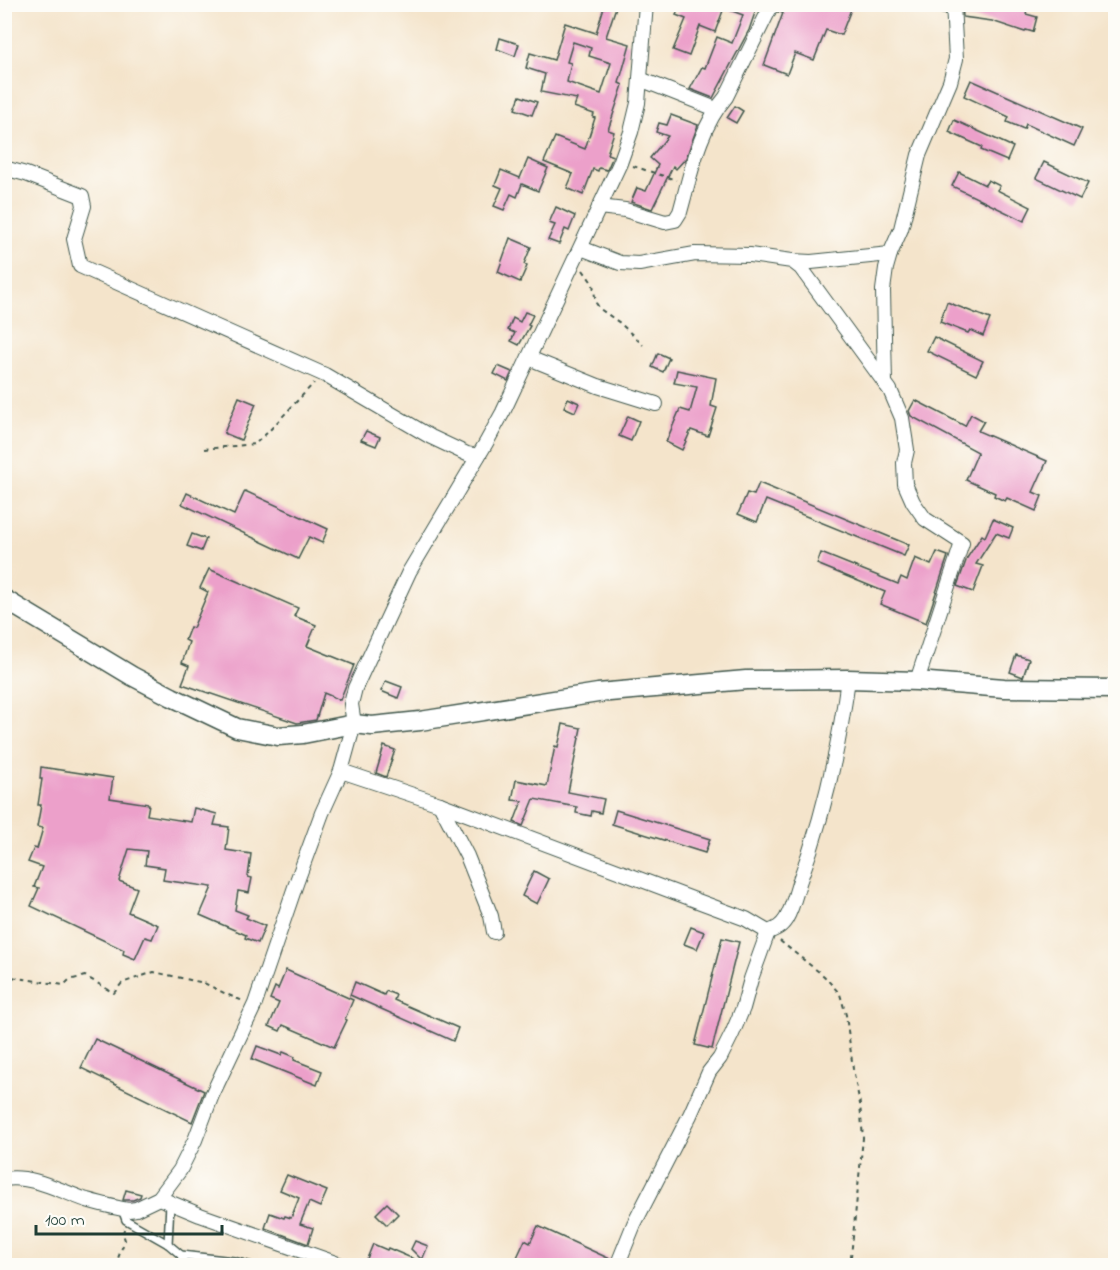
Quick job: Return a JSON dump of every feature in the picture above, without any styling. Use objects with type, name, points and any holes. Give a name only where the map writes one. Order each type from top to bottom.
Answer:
[{"type":"street","points":[[164,1201],[195,1140],[212,1095],[255,1004],[322,813],[341,771],[354,724],[351,704],[355,688],[396,597],[424,544],[503,411],[620,162],[635,116],[646,4]]},
{"type":"street","points":[[599,207],[625,210],[659,221],[671,221],[676,218],[680,212],[692,164],[716,109],[726,97],[772,4]]},
{"type":"street","points":[[885,384],[883,290],[886,268],[901,229],[919,155],[950,82],[956,59],[952,4]]},
{"type":"street","points":[[640,79],[716,109]]},
{"type":"street","points":[[4,168],[27,174],[82,196],[84,206],[74,239],[80,266],[325,375],[432,436],[467,454],[478,456]]},
{"type":"street","points":[[581,248],[620,263],[639,264],[695,254],[750,255],[811,262],[890,254]]},
{"type":"street","points":[[792,261],[801,268],[890,390],[902,418],[907,450],[904,463],[905,484],[913,502],[925,519],[962,543],[917,681]]},
{"type":"street","points":[[529,358],[598,386],[656,404]]},
{"type":"street","points":[[4,599],[132,676],[237,728],[278,736],[303,734],[354,724],[372,726],[420,721],[587,694],[746,680],[848,679],[917,681],[1004,688],[1116,689]]},
{"type":"street","points":[[341,771],[440,804],[746,919],[768,932],[778,929],[786,918],[805,867],[826,795],[839,738],[848,679]]},
{"type":"street","points":[[440,804],[467,856],[491,916],[494,932]]},
{"type":"street","points":[[617,1266],[634,1224],[690,1115],[709,1072],[720,1058],[744,1008],[751,979],[768,932]]},
{"type":"street","points":[[5,1178],[27,1180],[124,1215],[164,1201],[336,1264]]},
{"type":"lane","points":[[164,1201],[168,1244]]},
{"type":"lane","points":[[124,1215],[168,1244],[181,1256],[185,1266]]},
{"type":"lane","points":[[181,1256],[234,1261],[252,1266]]},
{"type":"path","points":[[620,162],[688,184]]},
{"type":"path","points":[[574,263],[586,272],[593,284],[596,303],[600,309],[620,323],[643,345]]},
{"type":"path","points":[[204,449],[255,444],[319,377],[325,375]]},
{"type":"path","points":[[768,932],[824,976],[840,994],[846,1015],[853,1069],[861,1104],[863,1138],[850,1266]]},
{"type":"path","points":[[4,976],[64,984],[69,980],[85,976],[114,993],[122,983],[154,972],[204,983],[255,1004]]},
{"type":"path","points":[[115,1266],[125,1240],[124,1215]]},
{"type":"building","points":[[605,4],[616,7],[606,37],[630,44],[619,83],[623,85],[608,130],[614,132],[607,154],[613,156],[607,170],[593,169],[583,195],[567,188],[573,174],[544,162],[555,137],[585,149],[595,118],[594,114],[574,107],[577,99],[541,92],[545,74],[526,68],[530,53],[554,60],[565,23],[596,33]],"holes":[[[573,42],[591,48],[589,56],[611,63],[601,94],[567,82],[571,63],[567,62]]]},
{"type":"building","points":[[681,4],[758,4],[749,30],[713,98],[690,89],[702,67],[705,68],[717,37],[732,43],[743,15],[724,8],[715,32],[700,26],[689,56],[673,50],[686,19],[676,15]]},
{"type":"building","points":[[781,4],[853,4],[841,35],[826,30],[814,60],[795,53],[787,74],[764,65],[783,13],[778,12]]},
{"type":"building","points":[[922,4],[944,4],[945,14],[922,10]]},
{"type":"building","points":[[962,4],[1028,4],[1026,14],[1037,17],[1033,32],[1026,30],[1025,32],[992,21],[963,17]]},
{"type":"building","points":[[500,38],[519,44],[515,56],[497,49]]},
{"type":"building","points":[[971,80],[1082,129],[1074,146],[1026,124],[1024,129],[1007,122],[1009,117],[964,96]]},
{"type":"building","points":[[520,96],[537,102],[532,115],[515,109]]},
{"type":"building","points":[[735,106],[743,111],[736,123],[727,118]]},
{"type":"building","points":[[671,115],[698,125],[686,158],[676,169],[673,166],[652,209],[631,202],[637,188],[646,191],[658,165],[650,158],[668,136],[656,132],[659,123],[667,125]]},
{"type":"building","points":[[954,120],[1013,147],[1007,161],[949,132]]},
{"type":"building","points":[[528,159],[548,168],[538,191],[522,184],[517,197],[511,194],[504,210],[494,206],[502,188],[495,185],[501,170],[520,178]]},
{"type":"building","points":[[1044,162],[1088,183],[1080,199],[1036,178]]},
{"type":"building","points":[[959,172],[985,185],[988,180],[1000,186],[997,190],[1031,207],[1024,221],[952,186]]},
{"type":"building","points":[[556,207],[575,216],[569,231],[565,229],[559,244],[548,240],[555,225],[549,223]]},
{"type":"building","points":[[510,238],[531,247],[524,264],[527,266],[520,282],[498,272]]},
{"type":"building","points":[[947,302],[990,319],[983,336],[940,322]]},
{"type":"building","points":[[525,312],[533,315],[528,325],[530,326],[519,345],[511,341],[515,333],[508,330],[513,318],[520,322]]},
{"type":"building","points":[[934,337],[983,361],[976,375],[927,351]]},
{"type":"building","points":[[658,353],[669,358],[663,372],[652,367]]},
{"type":"building","points":[[498,366],[512,372],[508,381],[494,374]]},
{"type":"building","points":[[677,370],[716,378],[711,406],[717,408],[708,436],[691,430],[682,450],[666,442],[680,409],[690,412],[697,387],[674,383]]},
{"type":"building","points":[[239,397],[256,404],[241,440],[224,433]]},
{"type":"building","points":[[568,398],[579,403],[575,412],[564,407]]},
{"type":"building","points":[[915,400],[965,426],[971,414],[984,421],[978,431],[1047,461],[1033,492],[1042,496],[1036,511],[1007,498],[1005,501],[994,496],[995,493],[966,480],[978,452],[911,416],[909,411]]},
{"type":"building","points":[[628,416],[639,421],[631,441],[619,436]]},
{"type":"building","points":[[366,431],[380,437],[376,446],[361,440]]},
{"type":"building","points":[[759,483],[909,545],[904,556],[766,500],[757,522],[738,514],[747,493],[754,495]]},
{"type":"building","points":[[245,491],[328,529],[322,543],[309,537],[298,559],[182,504],[187,493],[234,515]]},
{"type":"building","points":[[993,519],[1013,528],[1009,538],[996,533],[976,564],[983,566],[973,592],[957,586],[967,558],[982,535],[985,537]]},
{"type":"building","points":[[192,534],[206,539],[201,551],[187,546]]},
{"type":"building","points":[[937,552],[948,556],[926,623],[880,604],[885,592],[817,564],[821,553],[898,584],[901,577],[907,580],[915,558],[931,565]]},
{"type":"building","points":[[209,569],[298,608],[294,616],[316,625],[307,646],[354,665],[340,700],[324,693],[316,720],[297,723],[182,684],[189,666],[182,663],[189,642],[185,640],[190,627],[193,628],[208,592],[200,588]]},
{"type":"building","points":[[1016,655],[1029,659],[1023,677],[1010,672]]},
{"type":"building","points":[[386,681],[402,687],[398,698],[381,691]]},
{"type":"building","points":[[563,724],[581,728],[568,792],[604,799],[601,813],[592,811],[591,816],[576,813],[577,807],[534,799],[523,826],[514,822],[522,801],[512,800],[516,780],[547,786],[555,746],[558,747]]},
{"type":"building","points":[[384,746],[395,750],[386,777],[376,773]]},
{"type":"building","points":[[41,767],[113,778],[110,798],[149,804],[147,815],[191,822],[194,808],[217,814],[214,825],[229,827],[226,850],[251,854],[248,877],[252,878],[249,893],[238,891],[235,910],[248,915],[246,918],[265,926],[258,943],[245,938],[246,935],[200,915],[212,887],[163,880],[165,868],[145,865],[147,851],[129,849],[119,881],[137,888],[128,912],[158,925],[152,939],[145,937],[135,959],[123,954],[124,950],[31,906],[39,888],[34,887],[42,867],[28,862],[34,848],[37,849],[43,828],[37,827],[41,805],[38,805],[42,779],[40,779]]},
{"type":"building","points":[[616,810],[710,839],[705,853],[612,824]]},
{"type":"building","points":[[534,871],[549,879],[537,904],[522,896]]},
{"type":"building","points":[[691,927],[704,932],[697,949],[684,944]]},
{"type":"building","points":[[722,938],[739,942],[712,1049],[695,1045]]},
{"type":"building","points":[[286,970],[353,1000],[345,1019],[347,1020],[334,1047],[283,1025],[280,1031],[269,1026],[279,1003],[270,999],[275,987],[278,989]]},
{"type":"building","points":[[355,982],[384,995],[386,991],[396,995],[394,1000],[458,1028],[453,1041],[350,995]]},
{"type":"building","points":[[95,1039],[204,1091],[192,1122],[81,1068]]},
{"type":"building","points":[[257,1046],[281,1055],[283,1052],[295,1057],[294,1060],[322,1071],[317,1085],[252,1059]]},
{"type":"building","points":[[287,1175],[327,1191],[320,1207],[309,1202],[300,1224],[313,1228],[308,1244],[265,1228],[270,1213],[291,1218],[299,1198],[280,1190]]},
{"type":"building","points":[[126,1190],[141,1194],[140,1197],[123,1200]]},
{"type":"building","points":[[387,1203],[398,1214],[387,1225],[376,1214]]},
{"type":"building","points":[[538,1226],[610,1259],[608,1266],[513,1266],[525,1240],[530,1243]]},
{"type":"building","points":[[415,1241],[428,1246],[422,1260],[411,1249]]},
{"type":"building","points":[[373,1244],[387,1250],[388,1248],[430,1266],[364,1266]]}]
